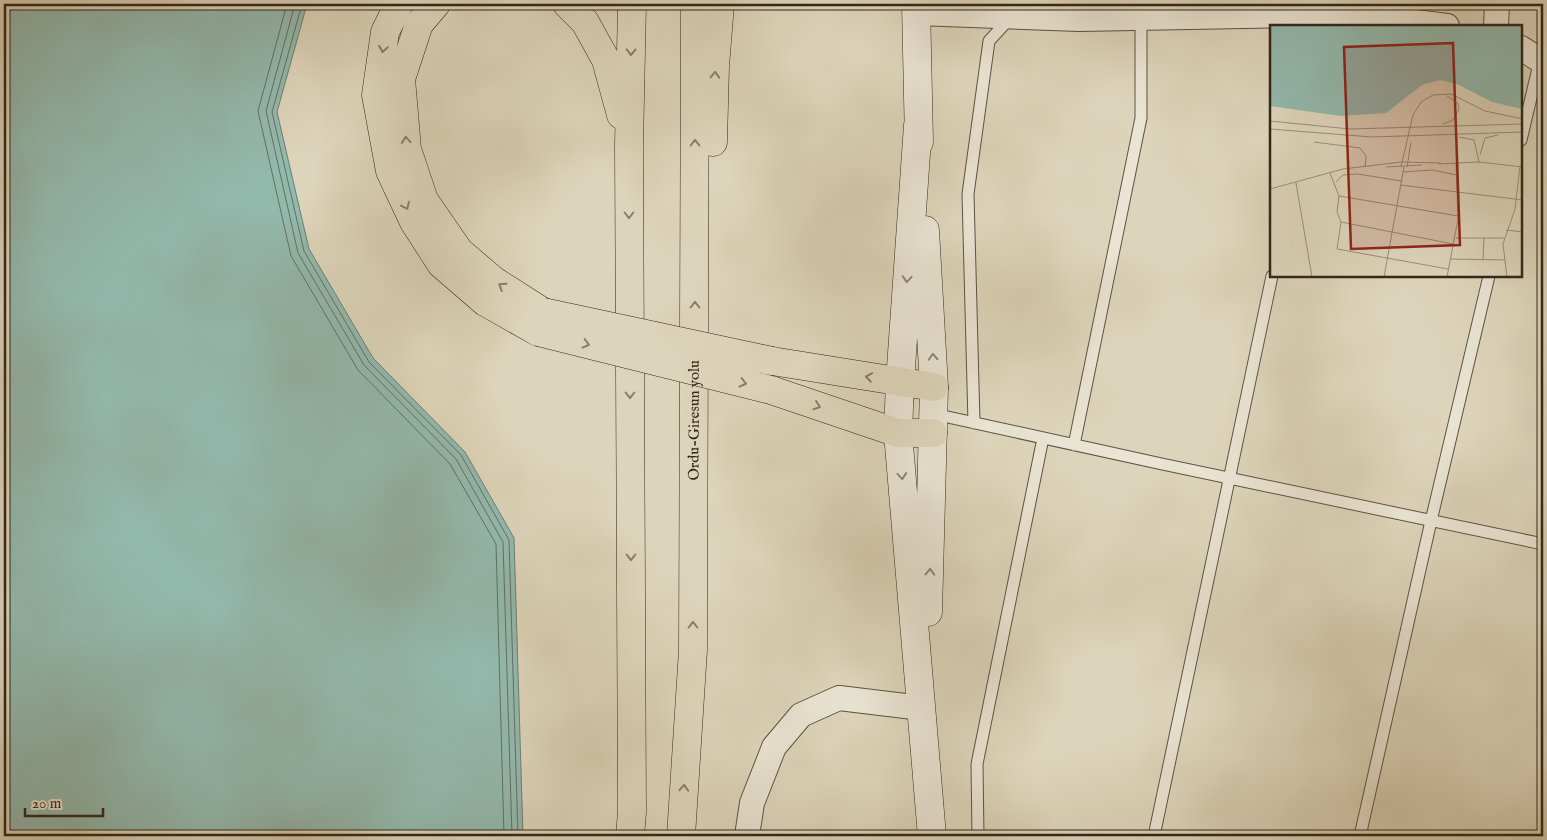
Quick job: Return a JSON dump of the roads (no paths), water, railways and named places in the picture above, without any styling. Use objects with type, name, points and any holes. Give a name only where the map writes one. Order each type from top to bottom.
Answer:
[{"type":"highway","points":[[398,4],[385,32],[376,95],[390,171],[414,222],[441,264],[485,302],[541,322],[771,390],[898,433],[934,411],[900,382],[541,322],[459,251],[424,200],[407,149],[400,79],[419,24],[436,4]]},
{"type":"highway","points":[[567,4],[585,22],[606,60],[629,145]]},
{"type":"highway","points":[[630,836],[632,812],[629,145],[632,4]]},
{"type":"highway","name":"Ordu-Giresun yolu","points":[[682,836],[693,650],[695,4]]},
{"type":"highway","points":[[695,262],[712,165],[720,4]]},
{"type":"main road","points":[[917,8],[918,125],[934,411],[929,594],[922,708]]},
{"type":"main road","points":[[918,125],[898,433],[932,836]]},
{"type":"street","points":[[1496,25],[1497,4]]},
{"type":"street","points":[[917,8],[1012,16],[1079,19],[1142,11],[1326,20],[1351,14],[1439,25]]},
{"type":"street","points":[[747,836],[752,803],[774,747],[801,715],[839,698],[922,708]]},
{"type":"lane","points":[[1074,445],[1141,118],[1142,11]]},
{"type":"lane","points":[[974,422],[968,194],[989,41],[1012,16]]},
{"type":"lane","points":[[1522,134],[1535,57]]},
{"type":"lane","points":[[1154,836],[1272,278]]},
{"type":"lane","points":[[1360,836],[1488,278]]},
{"type":"lane","points":[[934,411],[1074,445],[1543,544]]},
{"type":"lane","points":[[978,836],[977,764],[1043,438]]},
{"type":"water","points":[[4,4],[307,4],[277,112],[309,249],[373,358],[465,452],[514,538],[523,836],[4,836]]}]
